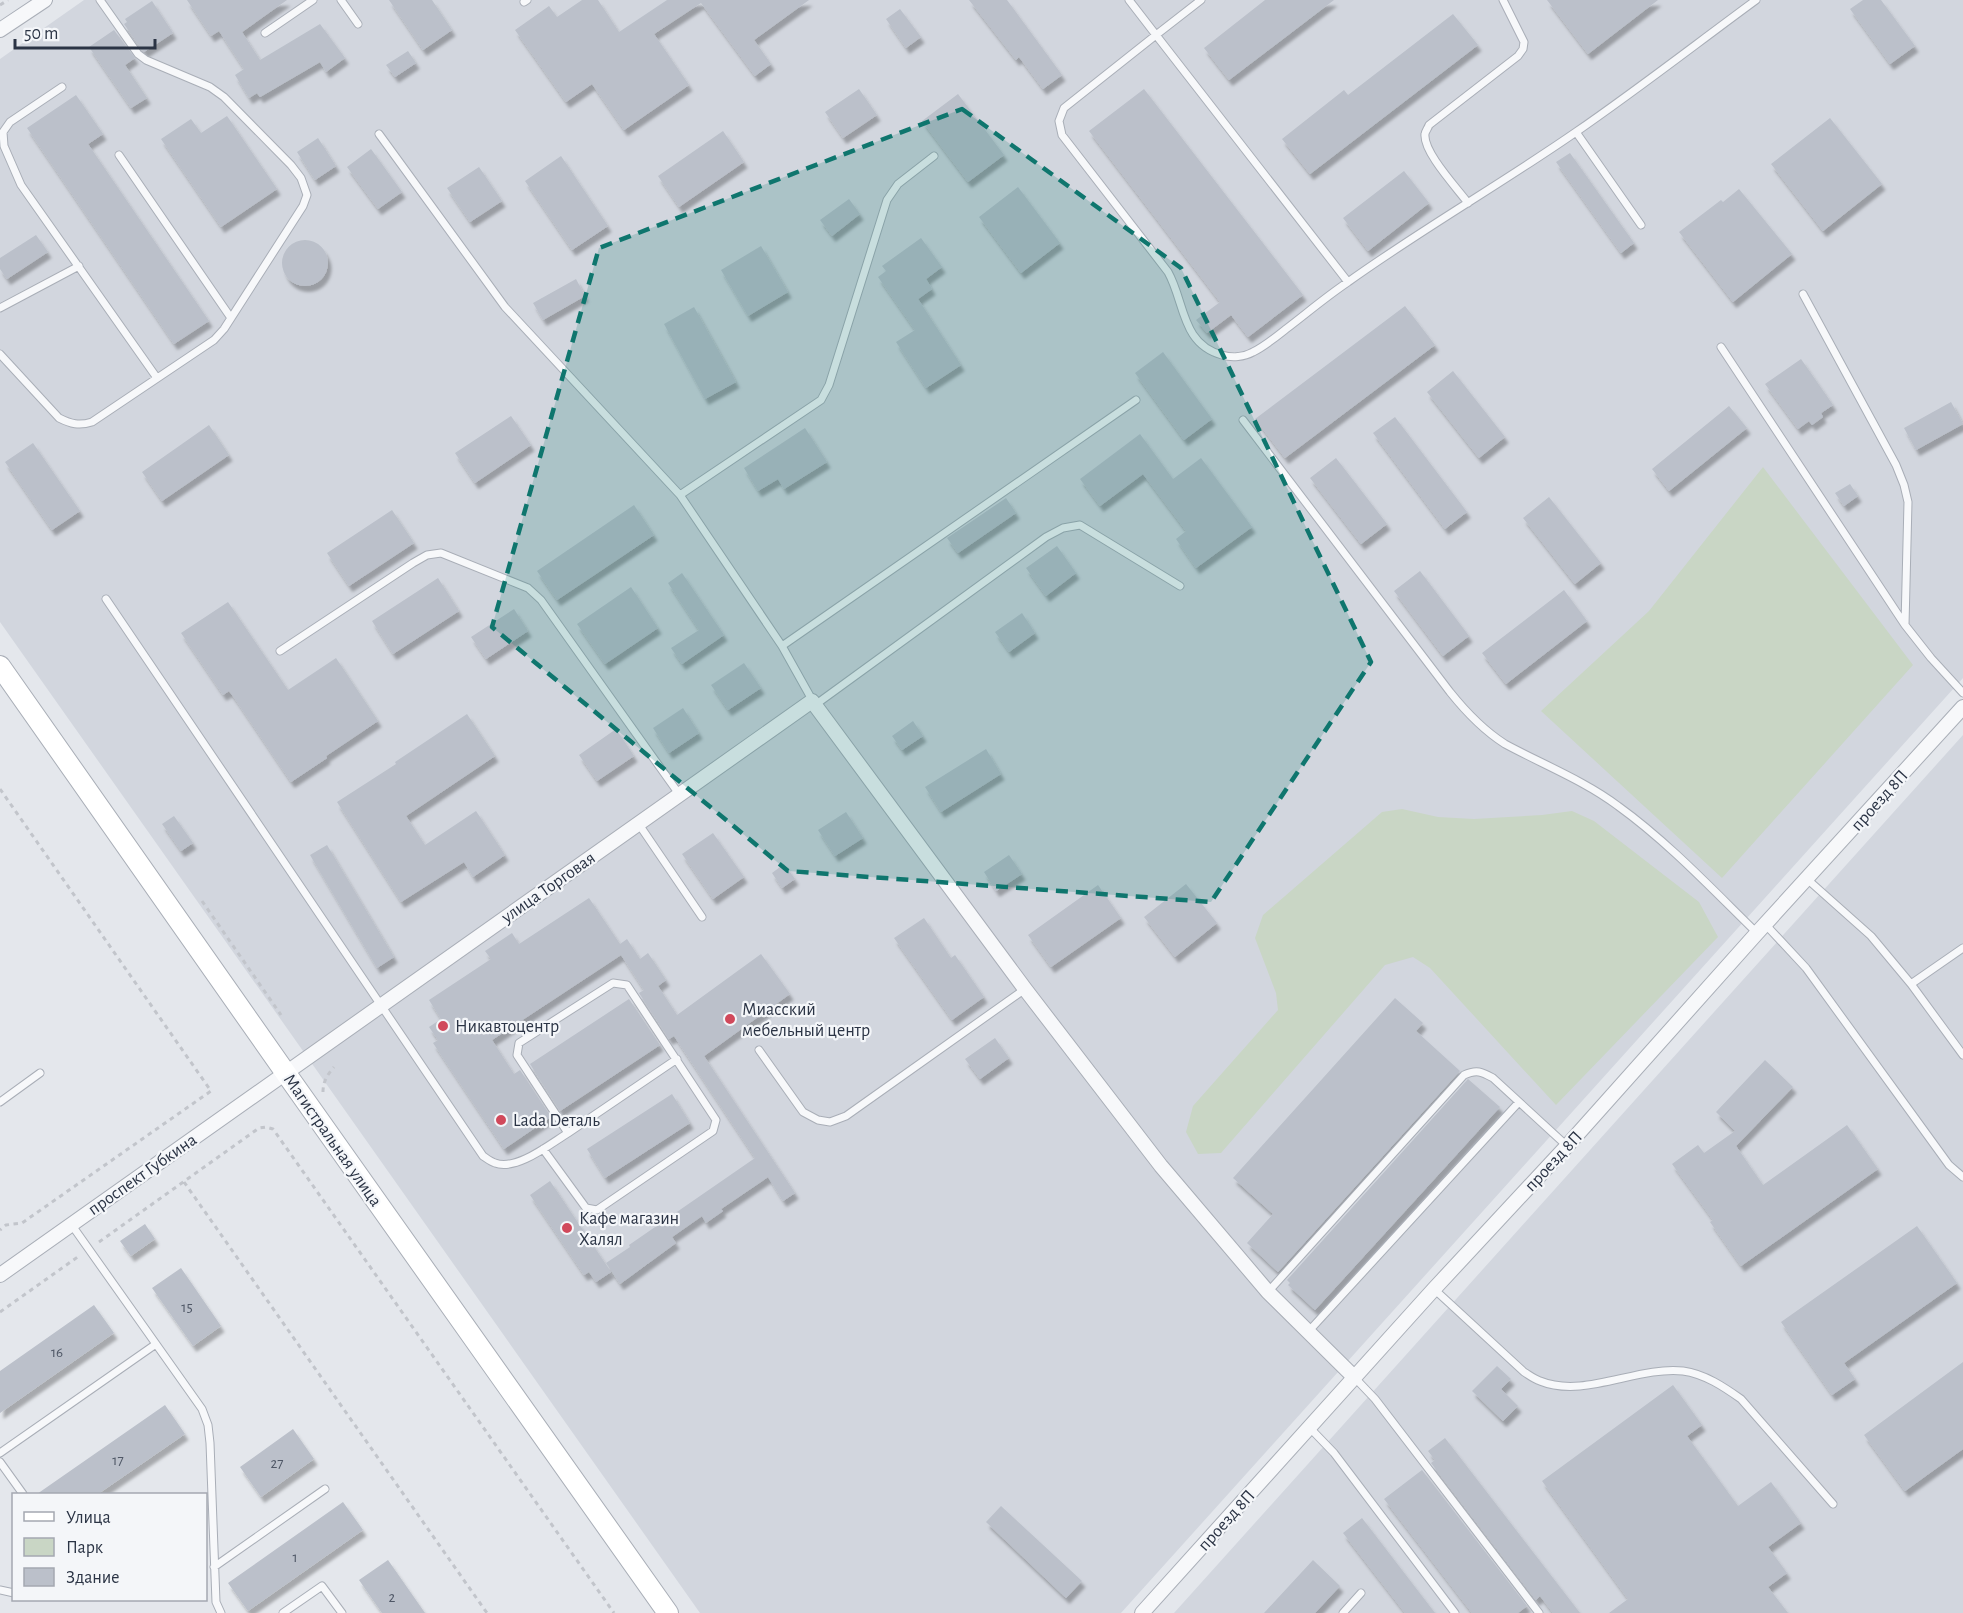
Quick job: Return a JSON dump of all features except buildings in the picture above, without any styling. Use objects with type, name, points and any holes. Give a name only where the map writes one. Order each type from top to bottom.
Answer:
[{"type":"main road","name":"Магистральная улица","points":[[0,666],[668,1613]]},
{"type":"street","points":[[0,30],[45,0]]},
{"type":"street","points":[[813,703],[1161,1166],[1268,1292],[1354,1378]]},
{"type":"street","name":"улица Торговая","points":[[285,1072],[638,823],[813,703]]},
{"type":"street","name":"проезд 8П","points":[[1142,1613],[1963,708]]},
{"type":"street","name":"проспект Губкина","points":[[0,1275],[285,1072]]},
{"type":"lane","points":[[0,354],[59,418],[70,424],[82,425],[92,422],[214,340],[224,330],[303,206],[307,195],[305,187],[291,165],[224,96],[210,87],[146,60],[138,54],[100,0]]},
{"type":"lane","points":[[265,33],[313,0]]},
{"type":"lane","points":[[341,0],[358,24]]},
{"type":"lane","points":[[1129,0],[1348,282]]},
{"type":"lane","points":[[1201,0],[1064,108],[1059,121],[1062,135],[1168,272],[1175,284],[1185,321],[1190,330],[1200,343],[1222,355],[1238,357],[1266,345],[1348,282],[1576,132],[1756,0]]},
{"type":"lane","points":[[1468,203],[1431,153],[1425,133],[1429,125],[1518,56],[1524,42],[1503,0]]},
{"type":"lane","points":[[62,87],[10,122],[3,132],[4,146],[21,184],[157,378]]},
{"type":"lane","points":[[1576,132],[1641,225]]},
{"type":"lane","points":[[379,134],[505,307],[680,495],[782,646],[813,703],[1046,537],[1063,528],[1080,525],[1180,586]]},
{"type":"lane","points":[[119,155],[231,318]]},
{"type":"lane","points":[[680,495],[820,400],[829,385],[888,200],[898,184],[934,156]]},
{"type":"lane","points":[[0,308],[79,266]]},
{"type":"lane","points":[[1803,294],[1896,465],[1904,485],[1908,502],[1905,625]]},
{"type":"lane","points":[[1721,347],[1905,625],[1963,693]]},
{"type":"lane","points":[[782,646],[1136,400]]},
{"type":"lane","points":[[1243,420],[1450,692],[1473,718],[1493,737],[1619,806],[1806,968],[1942,1156],[1963,1177]]},
{"type":"lane","points":[[280,651],[412,563],[427,555],[441,553],[528,588],[541,600],[679,795]]},
{"type":"lane","points":[[106,599],[483,1156],[494,1163],[508,1165],[523,1160],[677,1059]]},
{"type":"lane","points":[[638,823],[702,917]]},
{"type":"lane","points":[[1807,879],[1870,936],[1911,984],[1963,1055]]},
{"type":"lane","points":[[1911,984],[1963,948]]},
{"type":"lane","points":[[543,1149],[586,1208],[597,1210],[714,1131],[716,1120],[627,985],[613,982],[519,1043],[517,1054],[568,1132]]},
{"type":"lane","points":[[759,1050],[803,1112],[818,1120],[830,1122],[846,1116],[1025,988]]},
{"type":"lane","points":[[1268,1292],[1464,1075],[1473,1071],[1482,1071],[1493,1078],[1568,1146]]},
{"type":"lane","points":[[0,1102],[40,1073]]},
{"type":"lane","points":[[1307,1332],[1519,1102]]},
{"type":"lane","points":[[71,1224],[202,1409],[208,1425],[210,1443],[209,1496],[216,1602],[220,1613]]},
{"type":"lane","points":[[1434,1289],[1517,1366],[1539,1381],[1556,1386],[1578,1386],[1649,1373],[1683,1371],[1701,1376],[1726,1389],[1741,1400],[1833,1504]]},
{"type":"lane","points":[[0,1453],[156,1344]]},
{"type":"lane","points":[[1354,1378],[1375,1399],[1539,1613]]},
{"type":"lane","points":[[1309,1427],[1334,1453],[1455,1613]]},
{"type":"lane","points":[[0,1462],[22,1493]]},
{"type":"lane","points":[[214,1567],[325,1489]]},
{"type":"lane","points":[[283,1613],[322,1586],[342,1613]]},
{"type":"lane","points":[[1342,1613],[1361,1593]]},
{"type":"path","points":[[0,5],[8,0]]},
{"type":"path","points":[[0,789],[211,1091],[22,1223],[6,1225],[0,1230]]},
{"type":"path","points":[[202,901],[281,1015]]},
{"type":"path","points":[[325,1100],[323,1086],[334,1067]]},
{"type":"path","points":[[0,1312],[259,1128],[273,1129],[614,1613]]},
{"type":"path","points":[[184,1182],[487,1613]]},
{"type":"highlighted area","points":[[962,109],[1181,268],[1371,662],[1211,902],[788,871],[492,627],[599,248]]},
{"type":"shaded area","points":[[84,0],[1963,0],[1963,678],[1121,1613],[700,1613],[0,622],[0,59]]},
{"type":"shaded area","points":[[1963,735],[1963,1613],[1174,1613]]},
{"type":"green space","points":[[1763,467],[1913,665],[1722,878],[1541,711],[1649,611]]},
{"type":"green space","points":[[1402,809],[1438,817],[1474,819],[1572,811],[1594,821],[1699,902],[1718,937],[1556,1105],[1430,968],[1413,957],[1385,965],[1221,1153],[1198,1154],[1186,1132],[1193,1106],[1278,1010],[1276,993],[1255,938],[1263,915],[1382,812]]},
{"type":"place","name":"Миасский мебельный центр","points":[[730,1019]]},
{"type":"place","name":"Никавтоцентр","points":[[443,1026]]},
{"type":"place","name":"Lada Dеталь","points":[[501,1120]]},
{"type":"place","name":"Кафе магазин Халял","points":[[567,1228]]}]
